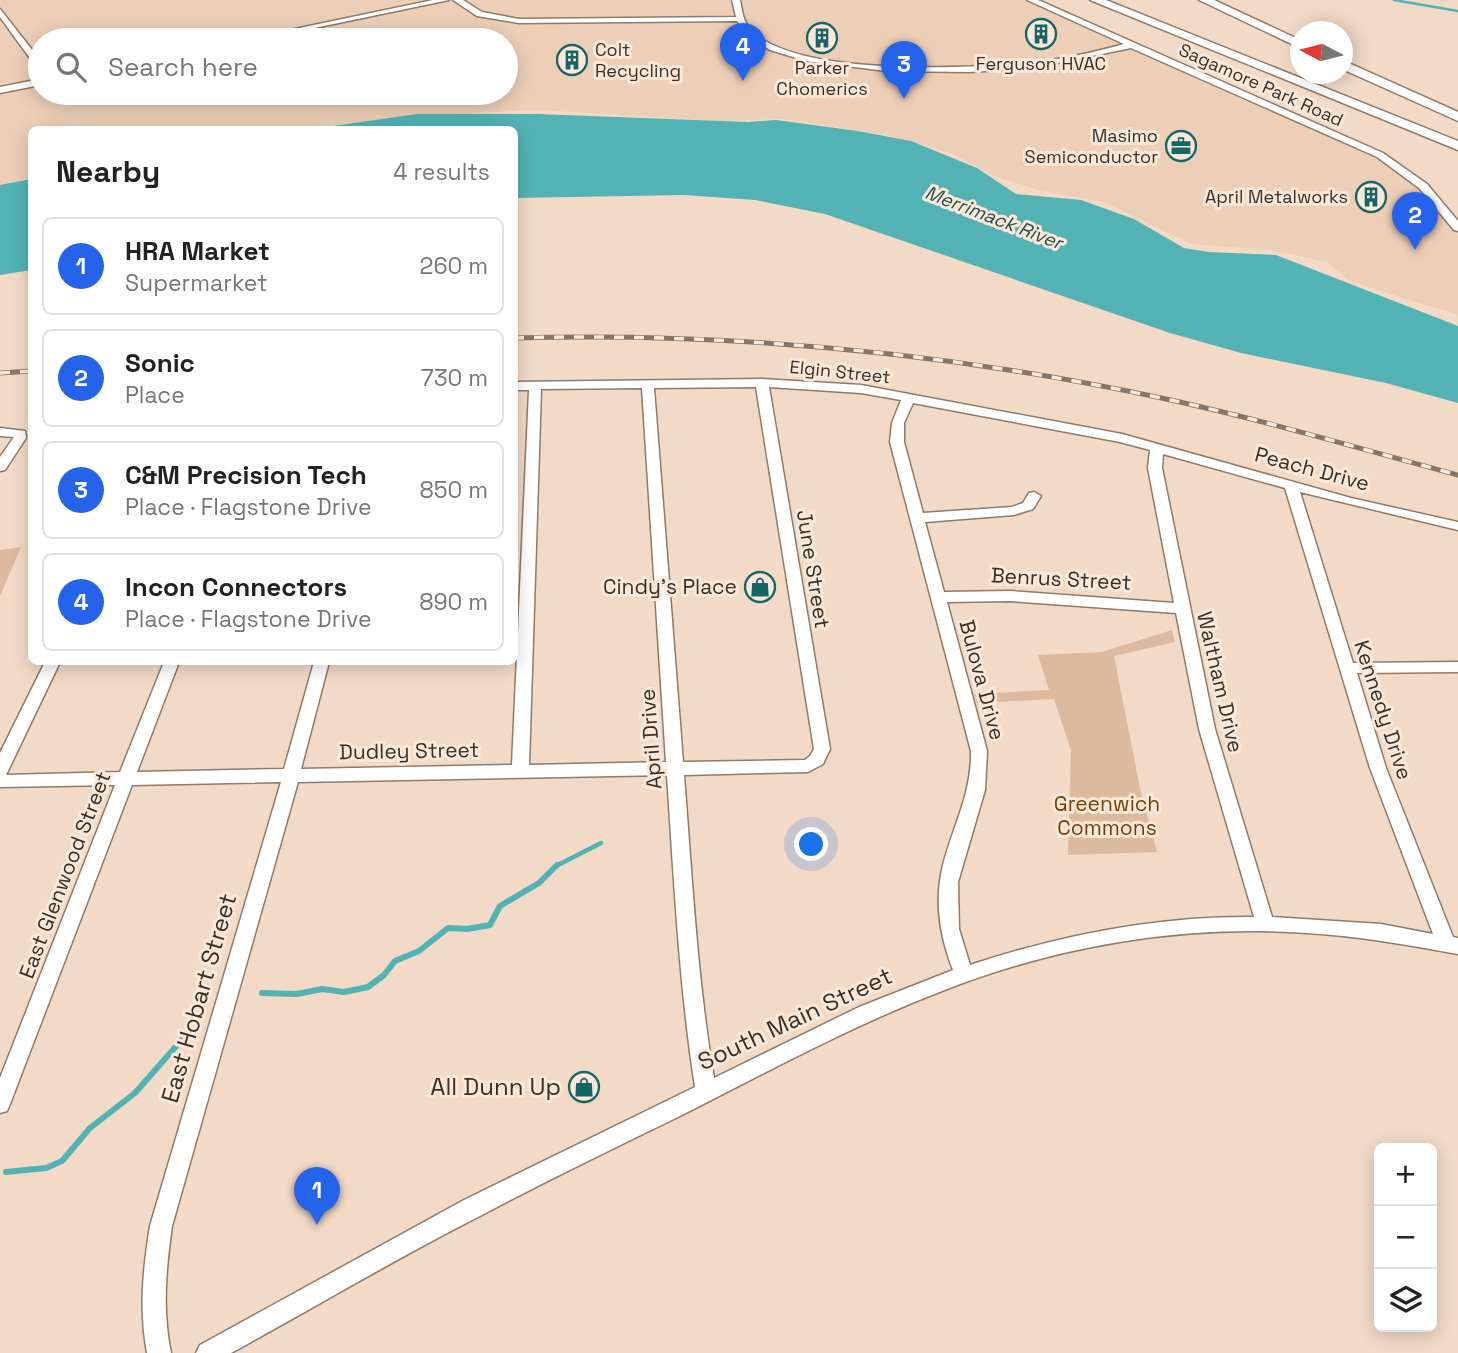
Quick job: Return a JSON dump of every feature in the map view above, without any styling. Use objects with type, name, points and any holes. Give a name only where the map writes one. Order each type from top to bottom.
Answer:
[{"type":"highway","points":[[1096,0],[1458,146]]},
{"type":"highway","points":[[1205,0],[1290,39]]},
{"type":"highway","points":[[1353,69],[1458,117]]},
{"type":"street","points":[[306,28],[445,0]]},
{"type":"street","points":[[457,0],[485,15],[534,22],[740,19]]},
{"type":"street","points":[[736,0],[745,29],[757,39],[790,53],[834,62],[952,69],[1018,66],[1078,58],[1132,45]]},
{"type":"street","name":"Sagamore Park Road","points":[[1031,0],[1391,161],[1432,195],[1458,229]]},
{"type":"street","points":[[0,11],[28,50]]},
{"type":"street","points":[[0,90],[28,84]]},
{"type":"street","name":"Elgin Street","points":[[518,386],[762,383],[834,386],[909,397],[1157,447]]},
{"type":"street","name":"June Street","points":[[762,383],[822,749],[817,760]]},
{"type":"street","name":"April Drive","points":[[648,384],[688,951],[706,1090]]},
{"type":"street","points":[[520,772],[535,386]]},
{"type":"street","name":"Bulova Drive","points":[[909,397],[901,413],[897,442],[974,728],[980,763],[976,800],[955,853],[947,889],[951,939],[964,974]]},
{"type":"street","points":[[0,432],[20,434],[0,467]]},
{"type":"street","name":"Peach Drive","points":[[1157,447],[1291,486],[1458,526]]},
{"type":"street","name":"Waltham Drive","points":[[1157,447],[1155,468],[1207,729],[1265,923]]},
{"type":"street","name":"Kennedy Drive","points":[[1291,486],[1378,768],[1452,944]]},
{"type":"street","points":[[918,519],[1014,511],[1028,506],[1034,496]]},
{"type":"street","name":"Benrus Street","points":[[938,597],[1002,596],[1181,608]]},
{"type":"street","points":[[0,770],[51,665]]},
{"type":"street","name":"East Glenwood Street","points":[[0,1104],[171,665]]},
{"type":"street","name":"East Hobart Street","points":[[159,1353],[153,1307],[153,1273],[161,1226],[291,776],[320,665]]},
{"type":"street","points":[[1347,668],[1458,667]]},
{"type":"street","name":"Dudley Street","points":[[0,781],[676,770],[808,766],[817,760]]},
{"type":"street","name":"South Main Street","points":[[208,1353],[472,1208],[706,1090],[916,990],[964,974],[1050,948],[1118,933],[1197,924],[1265,923],[1367,930],[1452,944]]},
{"type":"shaded area","points":[[0,0],[1025,0],[1361,147],[1409,178],[1427,195],[1458,235],[1458,315],[1349,281],[1328,262],[1269,250],[1191,244],[1104,202],[1041,191],[994,176],[953,154],[888,135],[783,119],[721,121],[537,110],[453,114],[328,126],[28,126],[28,179],[0,185]]},
{"type":"green space","points":[[21,547],[0,596],[0,550]]},
{"type":"green space","name":"Greenwich Commons","points":[[1172,630],[1175,642],[1114,656],[1140,788],[1157,852],[1068,855],[1071,750],[1054,699],[977,703],[974,694],[1049,690],[1038,655],[1102,652]]},
{"type":"water","name":"Merrimack River","points":[[417,114],[538,114],[748,122],[776,120],[911,141],[977,168],[1016,194],[1081,200],[1134,219],[1184,248],[1276,255],[1458,326],[1458,403],[1386,383],[1241,353],[1170,333],[825,214],[755,200],[684,195],[518,198],[518,126],[333,126]]},
{"type":"water","points":[[28,180],[28,270],[0,275],[0,185]]},
{"type":"waterway","points":[[1394,0],[1458,11]]},
{"type":"waterway","points":[[556,866],[601,843]]},
{"type":"waterway","points":[[262,993],[297,994],[322,989],[344,992],[368,987],[384,975],[395,961],[419,951],[448,928],[467,929],[490,925],[500,906],[539,883],[556,866]]},
{"type":"waterway","points":[[6,1172],[46,1168],[62,1161],[90,1128],[135,1093],[186,1035]]},
{"type":"railway","points":[[518,338],[596,337],[760,343],[842,349],[1004,369],[1203,407],[1458,475]]},
{"type":"railway","points":[[0,373],[28,371]]},
{"type":"place","name":"Ferguson HVAC","points":[[1041,34]]},
{"type":"place","name":"Parker Chomerics","points":[[822,38]]},
{"type":"place","name":"Colt Recycling","points":[[572,60]]},
{"type":"place","name":"Incon Connectors","points":[[743,81]]},
{"type":"place","name":"C&M Precision Tech","points":[[904,99]]},
{"type":"place","name":"Masimo Semiconductor","points":[[1181,146]]},
{"type":"place","name":"April Metalworks","points":[[1371,197]]},
{"type":"place","name":"Sonic","points":[[1415,250]]},
{"type":"place","name":"Cindy's Place","points":[[760,587]]},
{"type":"place","name":"All Dunn Up","points":[[584,1087]]},
{"type":"place","name":"HRA Market","points":[[317,1225]]}]
